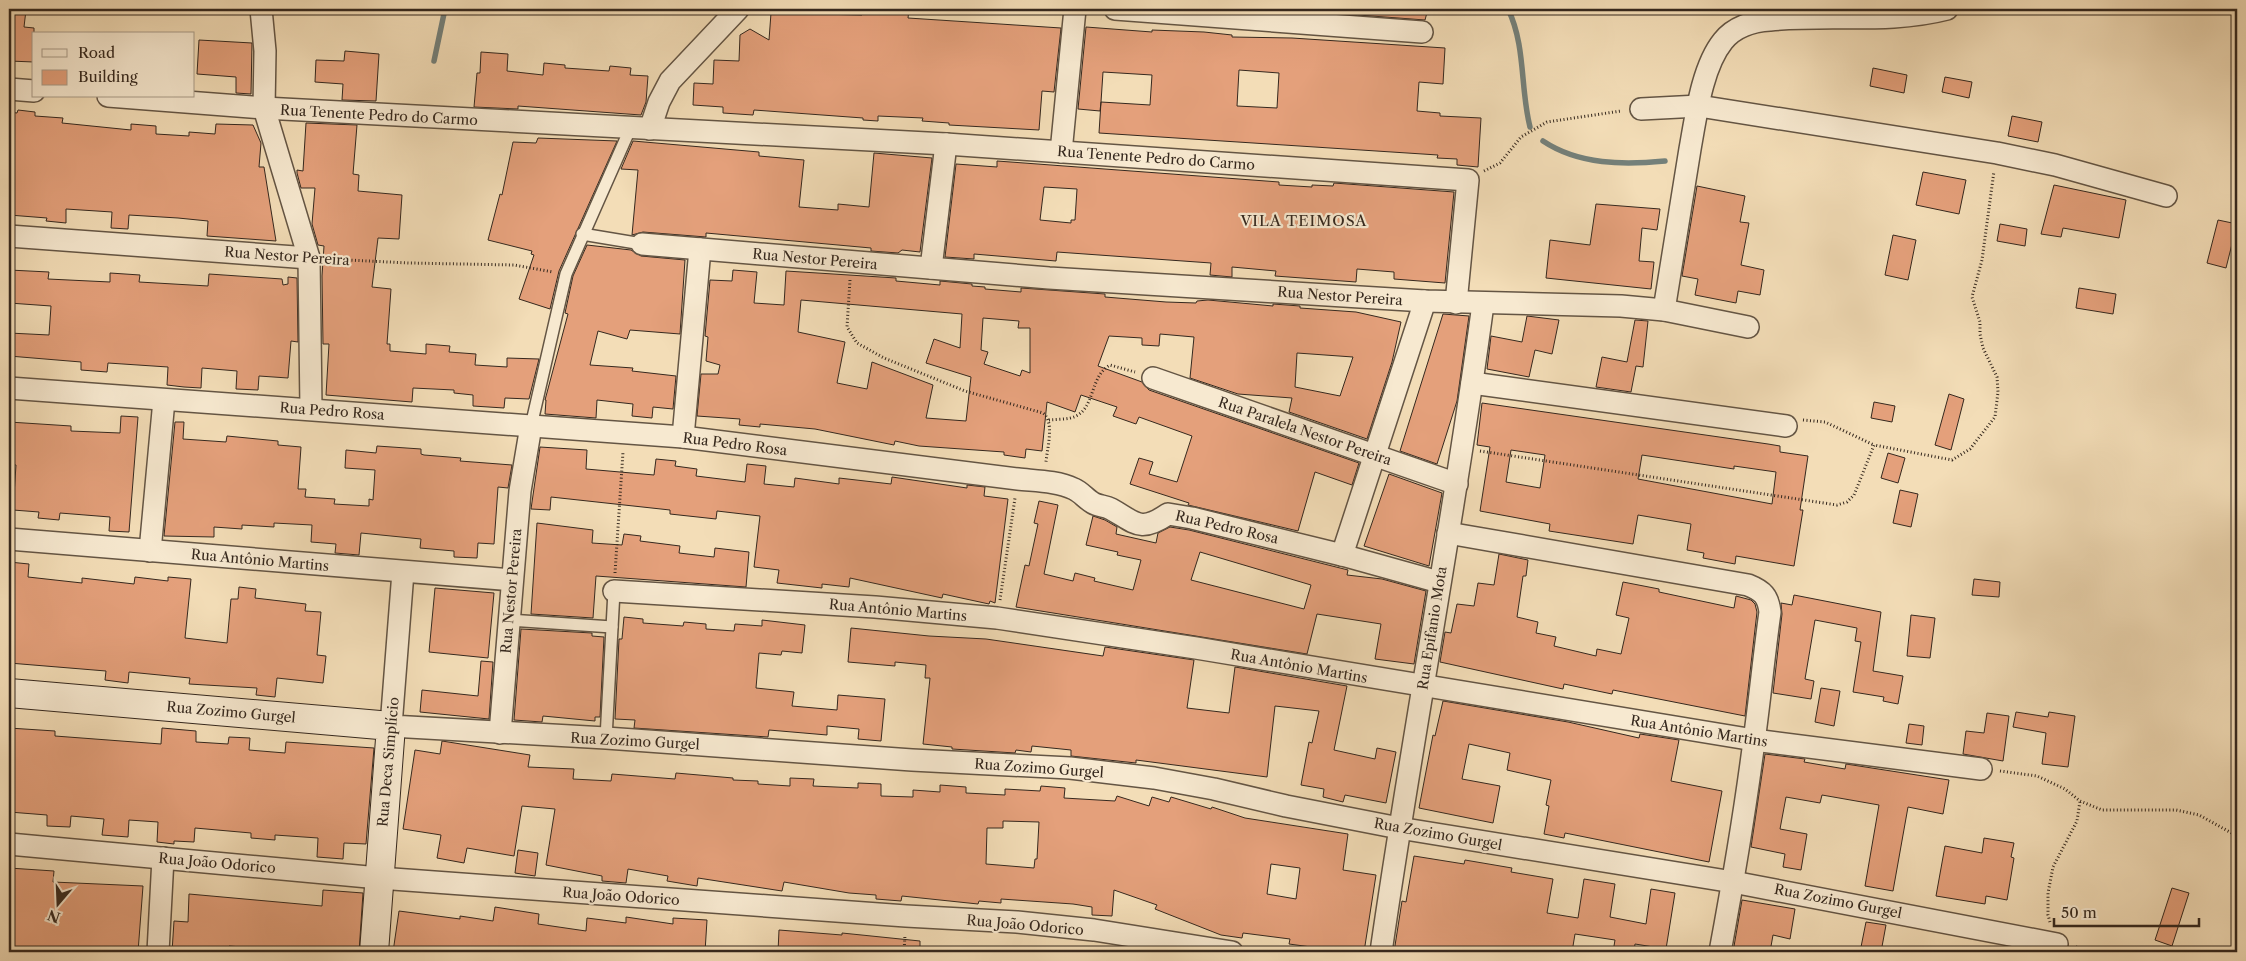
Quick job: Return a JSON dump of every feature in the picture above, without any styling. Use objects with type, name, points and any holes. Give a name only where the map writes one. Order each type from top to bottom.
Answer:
[{"type":"street","points":[[261,9],[265,51],[264,108],[309,258],[311,409]]},
{"type":"street","points":[[640,129],[659,102],[670,81],[738,9]]},
{"type":"street","points":[[1061,152],[1075,9]]},
{"type":"street","points":[[1115,9],[1422,32]]},
{"type":"street","points":[[1664,310],[1699,106],[1706,76],[1714,54],[1724,40],[1739,27],[1769,20],[1867,19],[1920,16],[1947,9]]},
{"type":"street","points":[[9,89],[32,90]]},
{"type":"street","name":"Rua Tenente Pedro do Carmo","points":[[134,98],[264,108],[946,144],[1468,180]]},
{"type":"street","points":[[1640,109],[1699,106],[1997,153],[2055,165],[2166,196]]},
{"type":"street","points":[[931,268],[946,144]]},
{"type":"street","points":[[1456,303],[1468,180]]},
{"type":"street","name":"Rua Nestor Pereira","points":[[9,236],[309,258]]},
{"type":"street","name":"Rua Nestor Pereira","points":[[642,244],[1049,278],[1424,302],[1563,304],[1664,310],[1748,327]]},
{"type":"street","points":[[684,437],[700,248]]},
{"type":"street","points":[[1342,555],[1376,456],[1424,302]]},
{"type":"street","name":"Rua Epifanio Mota","points":[[1381,952],[1422,686],[1457,484],[1483,304]]},
{"type":"street","name":"Rua Paralela Nestor Pereira","points":[[1153,378],[1457,484]]},
{"type":"street","points":[[1472,383],[1786,426]]},
{"type":"street","name":"Rua Pedro Rosa","points":[[9,388],[684,437],[1018,478],[1074,489],[1093,503],[1109,508],[1130,522],[1143,525],[1156,522],[1168,514],[1192,518],[1342,555],[1439,582]]},
{"type":"street","points":[[150,551],[164,400]]},
{"type":"street","name":"Rua Nestor Pereira","points":[[500,733],[520,491],[531,426]]},
{"type":"street","points":[[1448,533],[1748,585],[1764,593],[1768,600],[1770,612],[1754,740],[1733,882],[1720,952]]},
{"type":"street","name":"Rua Antônio Martins","points":[[9,539],[512,580]]},
{"type":"street","name":"Rua Deca Simplício","points":[[374,952],[403,572]]},
{"type":"street","name":"Rua Antônio Martins","points":[[614,591],[875,607],[997,618],[1196,648],[1754,740],[1981,769]]},
{"type":"street","name":"Rua Zozimo Gurgel","points":[[9,693],[391,726],[606,738],[902,760],[1079,769],[1154,778],[1214,788],[1286,806],[1399,828],[1733,882],[2057,944]]},
{"type":"street","name":"Rua João Odorico","points":[[9,844],[379,878],[906,916],[1017,922],[1094,930],[1188,949],[1232,952]]},
{"type":"street","points":[[158,952],[163,858]]},
{"type":"lane","name":"Rua Nestor Pereira","points":[[531,426],[566,274],[582,234],[640,129]]},
{"type":"lane","name":"Rua Nestor Pereira","points":[[582,234],[642,244]]},
{"type":"lane","points":[[606,738],[614,591]]},
{"type":"lane","points":[[509,620],[612,627]]},
{"type":"path","points":[[1468,180],[1500,163],[1521,137],[1547,122],[1640,109]]},
{"type":"path","points":[[1786,426],[1795,421],[1809,419],[1824,422],[1874,446],[1952,460],[1970,449],[1995,416],[1998,392],[1997,376],[1983,348],[1980,322],[1972,297],[1982,260],[1997,153]]},
{"type":"path","name":"Rua Nestor Pereira","points":[[309,258],[409,264],[514,265],[566,274]]},
{"type":"path","points":[[851,262],[847,327],[857,343],[911,370],[965,391],[1043,413],[1049,420],[1044,482]]},
{"type":"path","points":[[1049,420],[1077,416],[1085,408],[1102,370],[1110,365],[1153,378]]},
{"type":"path","points":[[614,591],[624,433]]},
{"type":"path","points":[[1462,448],[1837,505],[1847,502],[1854,496],[1874,446]]},
{"type":"path","points":[[997,618],[1018,478]]},
{"type":"path","points":[[1981,769],[2037,776],[2065,789],[2080,801],[2102,810],[2176,810],[2199,815],[2237,836]]},
{"type":"path","points":[[2080,801],[2077,821],[2053,867],[2048,893],[2048,915],[2057,944],[2112,952]]},
{"type":"building","points":[[9,9],[26,10],[24,27],[34,28],[34,32],[32,32],[32,62],[9,61]]},
{"type":"building","points":[[882,9],[909,9],[908,18],[1061,28],[1054,92],[1042,91],[1039,130],[949,125],[949,123],[922,121],[923,118],[878,116],[878,121],[863,120],[863,118],[754,110],[753,115],[723,113],[723,107],[693,105],[694,83],[713,84],[714,60],[739,61],[740,35],[750,29],[769,40],[771,13],[862,15],[862,12],[882,13]]},
{"type":"building","points":[[1358,9],[1428,9],[1425,20],[1358,15]]},
{"type":"building","points":[[1086,27],[1152,32],[1152,30],[1204,32],[1232,35],[1232,37],[1292,38],[1445,48],[1443,84],[1419,82],[1417,111],[1440,113],[1440,116],[1481,118],[1478,167],[1457,165],[1457,159],[1437,158],[1438,155],[1099,133],[1101,102],[1100,111],[1078,109]],"holes":[[[1239,70],[1279,73],[1277,108],[1237,106]],[[1103,72],[1152,75],[1150,105],[1101,102]]]},
{"type":"building","points":[[199,40],[252,43],[251,94],[236,93],[236,77],[197,74]]},
{"type":"building","points":[[345,51],[379,54],[376,101],[342,100],[343,84],[315,82],[316,60],[344,61]]},
{"type":"building","points":[[481,52],[508,54],[507,71],[543,75],[544,63],[565,65],[565,68],[609,71],[610,66],[631,68],[630,75],[648,76],[646,102],[641,115],[518,106],[518,109],[474,107],[477,73],[480,73]]},
{"type":"building","points":[[1873,68],[1907,75],[1904,93],[1870,86]]},
{"type":"building","points":[[1945,77],[1972,82],[1969,98],[1942,92]]},
{"type":"building","points":[[18,110],[35,112],[35,116],[63,118],[62,123],[131,130],[131,124],[156,126],[156,134],[189,136],[189,132],[215,134],[216,124],[253,125],[261,143],[259,167],[264,167],[276,241],[207,236],[208,221],[178,218],[129,215],[128,229],[111,228],[112,212],[66,209],[66,223],[46,221],[47,218],[9,215],[9,112],[17,113]]},
{"type":"building","points":[[2012,116],[2042,122],[2038,142],[2008,136]]},
{"type":"building","points":[[306,123],[357,125],[353,174],[359,175],[358,191],[402,195],[399,239],[378,238],[372,287],[391,289],[387,344],[390,344],[390,351],[426,354],[426,344],[450,346],[449,352],[476,354],[475,365],[507,367],[507,358],[539,359],[529,399],[505,398],[504,408],[473,406],[473,395],[454,393],[454,390],[413,388],[412,402],[326,395],[329,344],[323,344],[322,276],[324,246],[318,245],[312,224],[315,188],[301,188],[297,173],[297,170],[303,171]]},
{"type":"building","points":[[538,138],[617,141],[559,271],[550,309],[519,299],[534,255],[531,254],[532,251],[488,240],[500,194],[502,195],[513,142],[536,143]]},
{"type":"building","points":[[633,141],[759,152],[759,156],[804,160],[799,207],[838,210],[838,204],[869,207],[874,153],[932,158],[920,252],[902,250],[898,253],[871,251],[871,248],[706,233],[706,237],[643,232],[632,235],[638,170],[621,169]]},
{"type":"building","points":[[997,161],[1279,182],[1279,185],[1312,187],[1312,185],[1333,186],[1334,183],[1454,192],[1445,283],[1394,279],[1394,272],[1357,269],[1356,282],[1275,276],[1276,271],[1232,267],[1232,277],[1210,275],[1211,263],[1057,252],[1056,261],[974,254],[974,259],[945,257],[956,164],[997,167]],"holes":[[[1044,187],[1077,189],[1075,220],[1071,220],[1071,223],[1040,220]]]},
{"type":"building","points":[[1923,172],[1966,180],[1959,214],[1916,205]]},
{"type":"building","points":[[2054,185],[2126,200],[2119,238],[2063,228],[2061,237],[2041,234]]},
{"type":"building","points":[[1697,186],[1745,196],[1740,222],[1749,223],[1741,265],[1764,270],[1760,295],[1738,291],[1736,303],[1695,295],[1698,279],[1682,276]]},
{"type":"building","points":[[1596,204],[1660,209],[1657,230],[1642,228],[1639,261],[1654,262],[1651,289],[1546,278],[1550,240],[1590,245]]},
{"type":"building","points":[[2218,220],[2237,224],[2226,268],[2207,263]]},
{"type":"building","points":[[2000,224],[2027,229],[2025,246],[1997,241]]},
{"type":"building","points":[[1893,235],[1916,240],[1908,280],[1885,275]]},
{"type":"building","points":[[587,245],[631,250],[641,256],[685,260],[680,334],[630,330],[627,339],[598,331],[590,365],[633,368],[632,371],[676,376],[673,409],[653,407],[652,418],[632,416],[633,404],[597,400],[596,418],[545,414],[545,400],[568,314],[565,313],[573,276]]},
{"type":"building","points":[[9,270],[49,272],[48,279],[110,282],[110,273],[140,275],[139,282],[208,286],[209,274],[282,279],[283,285],[288,284],[288,277],[297,278],[298,342],[291,341],[288,378],[259,376],[258,390],[236,389],[237,371],[202,368],[201,388],[184,387],[167,385],[168,367],[108,363],[107,372],[81,370],[81,362],[9,356],[9,333],[49,335],[51,306],[9,303]]},
{"type":"building","points":[[733,270],[757,272],[754,303],[784,305],[786,271],[896,278],[896,281],[940,285],[940,281],[972,284],[972,286],[985,287],[985,289],[1021,292],[1021,288],[1105,294],[1105,297],[1166,302],[1196,303],[1197,301],[1208,300],[1273,306],[1273,304],[1300,306],[1300,308],[1356,312],[1401,322],[1392,362],[1367,439],[1289,412],[1292,398],[1238,394],[1190,378],[1194,337],[1160,334],[1159,346],[1142,345],[1142,338],[1109,336],[1098,366],[1142,382],[1149,390],[1359,463],[1352,485],[1315,472],[1298,531],[1188,505],[1189,503],[1130,484],[1139,458],[1153,462],[1149,474],[1177,482],[1192,436],[1139,417],[1136,424],[1113,416],[1117,407],[1081,395],[1075,412],[1047,402],[1042,451],[1026,449],[1025,458],[1004,455],[1004,452],[919,446],[895,441],[894,445],[815,429],[760,424],[760,427],[739,425],[740,419],[697,416],[701,374],[718,374],[720,365],[706,361],[708,337],[705,336],[710,280],[732,281]],"holes":[[[801,300],[962,314],[960,348],[934,339],[926,363],[971,377],[966,421],[926,418],[933,385],[872,362],[867,389],[837,383],[845,342],[798,332]],[[983,318],[1019,321],[1018,328],[1030,328],[1030,373],[1022,370],[1020,376],[984,364],[988,352],[981,350]],[[1297,353],[1353,357],[1340,396],[1295,387]]]},
{"type":"building","points":[[2079,288],[2116,294],[2113,314],[2076,308]]},
{"type":"building","points":[[1443,314],[1469,316],[1457,401],[1437,464],[1400,451]]},
{"type":"building","points":[[1527,316],[1559,320],[1552,354],[1535,350],[1529,377],[1487,369],[1491,336],[1522,342]]},
{"type":"building","points":[[1635,320],[1648,321],[1643,367],[1636,366],[1631,392],[1596,387],[1602,357],[1627,362]]},
{"type":"building","points":[[1949,394],[1964,399],[1951,450],[1935,445]]},
{"type":"building","points":[[1874,402],[1895,406],[1892,422],[1871,418]]},
{"type":"building","points":[[1482,403],[1768,444],[1780,446],[1780,452],[1808,456],[1800,510],[1803,510],[1794,566],[1736,556],[1735,564],[1703,558],[1704,553],[1687,550],[1691,524],[1638,515],[1633,544],[1549,531],[1550,524],[1480,511],[1490,447],[1477,445]],"holes":[[[1511,450],[1545,455],[1540,488],[1506,482]],[[1642,455],[1734,469],[1734,466],[1776,472],[1772,504],[1638,479]]]},
{"type":"building","points":[[121,416],[138,417],[129,532],[109,531],[110,517],[60,513],[59,520],[38,518],[39,512],[13,510],[16,465],[9,464],[9,422],[71,426],[71,431],[120,433]]},
{"type":"building","points":[[175,422],[184,422],[183,439],[226,442],[227,436],[278,441],[278,445],[301,447],[298,489],[306,489],[305,497],[335,499],[334,504],[369,506],[369,499],[373,500],[375,470],[345,468],[346,450],[376,453],[377,446],[421,449],[421,454],[424,455],[461,458],[460,461],[512,465],[508,488],[498,487],[494,544],[478,543],[477,558],[454,557],[454,551],[420,548],[421,539],[361,533],[359,555],[335,553],[336,544],[311,542],[312,525],[274,523],[274,527],[242,525],[242,529],[214,527],[214,537],[164,536]]},
{"type":"building","points":[[540,447],[587,450],[586,469],[654,475],[656,459],[676,461],[675,466],[697,469],[696,476],[745,482],[747,464],[766,466],[764,484],[794,487],[795,478],[839,484],[839,478],[891,484],[892,477],[967,488],[967,485],[985,487],[984,496],[1008,499],[995,603],[990,601],[989,604],[943,594],[942,598],[850,578],[849,587],[822,584],[822,588],[777,583],[779,570],[754,567],[760,516],[717,511],[716,519],[670,514],[670,510],[551,497],[550,510],[531,509]]},
{"type":"building","points":[[1888,453],[1905,458],[1898,483],[1881,478]]},
{"type":"building","points":[[1389,474],[1442,493],[1429,566],[1364,546]]},
{"type":"building","points":[[1900,490],[1918,494],[1911,527],[1893,523]]},
{"type":"building","points":[[1039,501],[1058,505],[1044,574],[1073,581],[1075,573],[1095,578],[1094,581],[1133,590],[1141,560],[1117,555],[1118,552],[1086,545],[1093,516],[1117,527],[1116,534],[1156,543],[1158,533],[1170,527],[1189,530],[1348,570],[1347,575],[1382,579],[1426,591],[1414,664],[1375,659],[1381,624],[1317,614],[1307,654],[1016,607],[1025,565],[1029,566],[1038,524],[1034,523]],"holes":[[[1200,552],[1311,585],[1304,609],[1191,580]]]},
{"type":"building","points":[[537,523],[593,530],[592,543],[622,545],[624,534],[641,536],[640,541],[680,546],[679,553],[714,557],[715,548],[749,552],[746,587],[596,576],[593,618],[531,614]]},
{"type":"building","points":[[1499,554],[1528,560],[1526,576],[1523,576],[1517,617],[1538,622],[1536,633],[1556,637],[1554,646],[1596,656],[1597,649],[1621,654],[1629,618],[1616,615],[1623,582],[1659,589],[1659,592],[1734,608],[1736,596],[1751,600],[1755,604],[1757,612],[1745,716],[1613,690],[1612,694],[1564,684],[1563,689],[1440,662],[1445,632],[1451,633],[1457,604],[1474,606],[1478,583],[1494,585]]},
{"type":"building","points":[[9,562],[29,564],[28,577],[82,583],[82,578],[134,584],[135,577],[168,581],[168,577],[191,579],[185,638],[227,643],[231,599],[238,599],[239,587],[256,589],[255,598],[306,604],[305,611],[321,612],[317,655],[326,656],[323,683],[277,678],[275,697],[256,695],[257,688],[189,684],[190,678],[129,672],[128,683],[105,680],[106,671],[9,663]]},
{"type":"building","points":[[1974,579],[2000,582],[1999,597],[1972,595]]},
{"type":"building","points":[[435,588],[494,593],[488,658],[429,652]]},
{"type":"building","points":[[1794,595],[1881,612],[1873,671],[1903,676],[1898,704],[1883,701],[1884,697],[1853,692],[1861,642],[1855,641],[1857,628],[1815,620],[1805,679],[1814,681],[1811,699],[1773,693],[1782,614],[1781,603],[1792,605]]},
{"type":"building","points":[[1911,615],[1935,618],[1930,658],[1907,656]]},
{"type":"building","points":[[624,617],[643,619],[643,623],[683,626],[684,622],[706,624],[706,629],[734,631],[735,624],[762,626],[762,620],[805,625],[802,653],[782,651],[781,655],[759,653],[756,688],[794,692],[792,706],[837,710],[838,695],[885,699],[881,741],[858,739],[859,729],[827,726],[827,735],[769,730],[768,737],[634,728],[635,720],[615,719],[619,639],[622,639]]},
{"type":"building","points":[[851,628],[929,636],[986,639],[1103,656],[1105,647],[1194,660],[1187,708],[1229,713],[1235,667],[1347,686],[1334,750],[1375,759],[1377,748],[1396,752],[1386,803],[1345,795],[1343,802],[1323,797],[1324,789],[1301,785],[1309,742],[1312,743],[1319,711],[1275,706],[1267,777],[1136,760],[1136,763],[1071,756],[1071,750],[1032,746],[1031,752],[1016,750],[1015,753],[952,749],[952,747],[923,744],[930,678],[925,678],[926,665],[895,662],[895,666],[848,662]]},
{"type":"building","points":[[521,629],[592,633],[592,636],[604,637],[600,717],[595,717],[595,721],[543,716],[542,722],[514,720]]},
{"type":"building","points":[[481,661],[493,662],[489,719],[420,712],[422,690],[478,696]]},
{"type":"building","points":[[1821,688],[1840,691],[1834,726],[1815,722]]},
{"type":"building","points":[[1443,701],[1568,722],[1639,738],[1640,734],[1679,740],[1671,781],[1722,791],[1709,862],[1565,833],[1564,838],[1544,834],[1549,806],[1546,805],[1551,780],[1507,770],[1510,753],[1469,744],[1462,779],[1500,786],[1493,823],[1419,808],[1433,735],[1435,736]]},
{"type":"building","points":[[2016,712],[2048,717],[2049,712],[2075,716],[2068,767],[2042,764],[2046,733],[2013,727]]},
{"type":"building","points":[[1987,713],[2009,716],[2003,761],[1963,754],[1966,731],[1984,733]]},
{"type":"building","points":[[1909,724],[1924,726],[1922,745],[1906,743]]},
{"type":"building","points":[[9,728],[55,731],[55,736],[161,744],[162,728],[196,731],[196,742],[228,744],[229,737],[250,738],[249,750],[285,753],[286,742],[374,748],[366,844],[344,843],[343,859],[317,857],[318,838],[275,835],[275,840],[251,838],[251,833],[195,828],[194,842],[174,841],[174,844],[157,842],[158,822],[129,820],[128,837],[102,835],[104,819],[71,816],[70,827],[47,826],[47,815],[9,812]]},
{"type":"building","points":[[442,741],[530,755],[528,767],[574,769],[573,779],[611,781],[612,774],[675,779],[676,773],[758,781],[758,784],[790,786],[790,778],[814,779],[813,786],[858,788],[858,783],[881,784],[881,796],[913,797],[913,790],[940,792],[940,785],[966,787],[966,793],[1005,795],[1005,789],[1040,791],[1041,786],[1065,788],[1064,798],[1115,801],[1117,796],[1149,806],[1152,797],[1169,802],[1171,797],[1211,809],[1212,807],[1245,818],[1348,834],[1343,870],[1376,875],[1364,952],[1333,947],[1333,950],[1289,944],[1290,939],[1243,933],[1242,938],[1221,935],[1155,909],[1157,905],[1114,890],[1112,916],[1092,915],[1092,907],[1073,904],[1001,899],[1001,903],[979,901],[978,904],[902,896],[901,901],[876,899],[876,895],[849,893],[784,882],[782,891],[698,878],[697,886],[667,881],[668,876],[628,869],[626,883],[602,881],[602,876],[546,865],[555,809],[522,806],[514,856],[467,848],[464,863],[437,858],[441,835],[403,829],[415,750],[440,754]],"holes":[[[1003,821],[1039,822],[1037,859],[1035,859],[1034,868],[986,864],[987,828],[1003,828]],[[1271,864],[1300,868],[1296,899],[1267,894]]]},
{"type":"building","points":[[1765,754],[1805,759],[1804,762],[1845,769],[1846,764],[1949,780],[1943,814],[1908,807],[1893,891],[1865,886],[1879,805],[1822,795],[1820,803],[1786,797],[1780,829],[1807,834],[1801,870],[1783,867],[1785,854],[1751,847]]},
{"type":"building","points":[[1984,838],[2014,843],[2011,857],[2014,858],[2007,900],[1986,896],[1985,904],[1936,896],[1945,846],[1982,853]]},
{"type":"building","points":[[518,850],[538,853],[535,876],[515,873]]},
{"type":"building","points":[[1414,856],[1464,864],[1465,860],[1512,868],[1511,872],[1553,879],[1547,913],[1578,918],[1584,879],[1615,884],[1610,917],[1646,924],[1651,889],[1675,893],[1666,949],[1635,944],[1634,952],[1613,952],[1615,940],[1575,934],[1572,952],[1394,952],[1402,901],[1406,902]]},
{"type":"building","points":[[9,868],[54,871],[53,882],[143,886],[138,952],[9,952]]},
{"type":"building","points":[[2172,888],[2189,893],[2172,946],[2155,940]]},
{"type":"building","points":[[323,890],[363,893],[359,952],[268,952],[268,949],[229,946],[228,952],[172,952],[174,921],[188,922],[189,894],[322,906]]},
{"type":"building","points":[[1742,900],[1795,909],[1790,939],[1773,935],[1770,952],[1733,952]]},
{"type":"building","points":[[495,907],[539,914],[538,924],[586,931],[587,918],[626,923],[626,917],[673,924],[673,918],[707,920],[705,952],[440,952],[415,949],[415,952],[393,952],[399,911],[460,919],[460,916],[493,921]]},
{"type":"building","points":[[1866,922],[1886,925],[1881,952],[1860,952]]},
{"type":"building","points":[[779,930],[842,935],[842,933],[920,941],[920,952],[778,952]]},
{"type":"waterway","points":[[434,61],[445,9]]},
{"type":"waterway","points":[[1508,9],[1518,38],[1530,127]]},
{"type":"waterway","points":[[1543,141],[1571,155],[1602,162],[1634,163],[1665,161]]},
{"type":"district","name":"VILA TEIMOSA","points":[[1304,220]]}]
